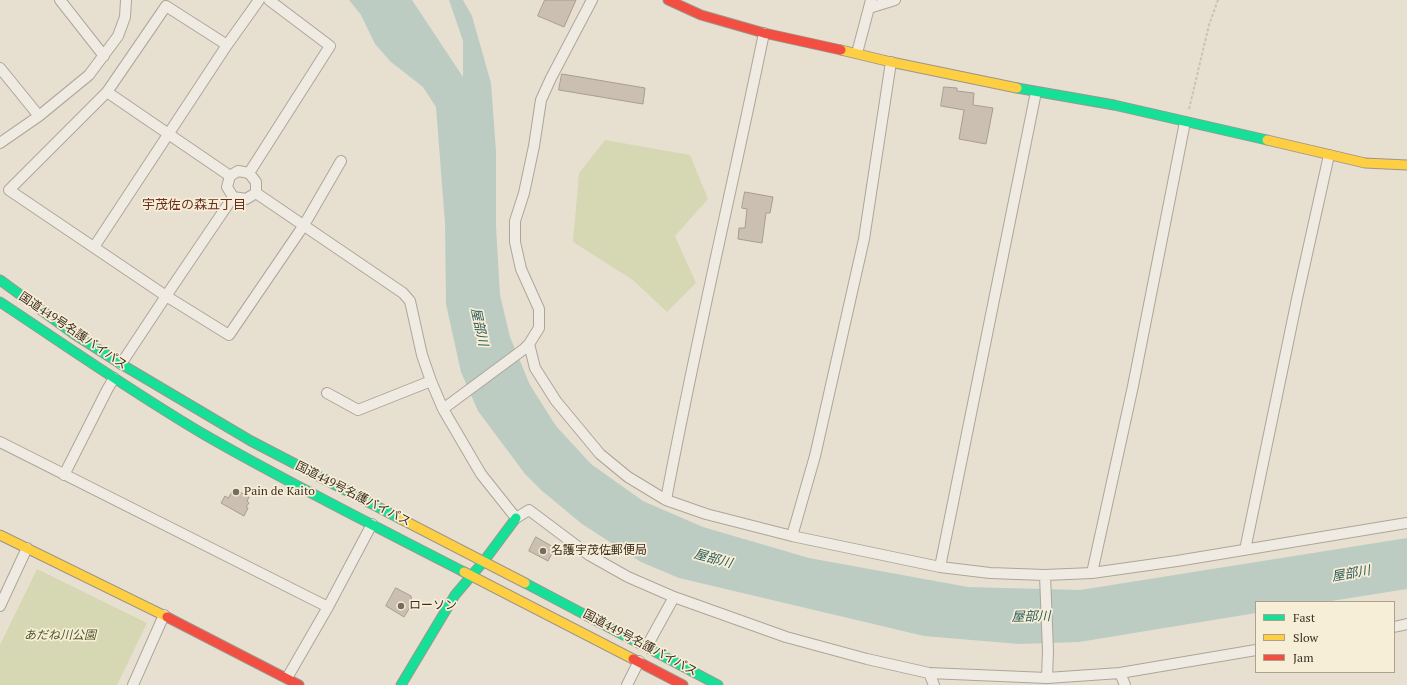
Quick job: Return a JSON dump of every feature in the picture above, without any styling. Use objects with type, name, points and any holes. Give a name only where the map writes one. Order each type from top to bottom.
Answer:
[{"type":"main road","points":[[668,0],[701,15],[764,33],[857,53],[891,62],[1036,92],[1114,105],[1329,156],[1365,163],[1407,165]]},
{"type":"main road","name":"国道449号名護バイパス","points":[[0,280],[74,334],[121,364],[251,441],[647,646],[718,685]]},
{"type":"main road","name":"国道449号名護バイパス","points":[[0,302],[114,378],[235,451],[471,576],[639,661],[683,685]]},
{"type":"main road","points":[[401,685],[455,595],[484,561],[516,518]]},
{"type":"main road","points":[[0,534],[164,615],[299,685]]},
{"type":"street","points":[[60,0],[104,56]]},
{"type":"street","points":[[0,144],[39,116],[89,75],[118,36],[125,17],[126,0]]},
{"type":"street","points":[[94,247],[227,45],[259,0]]},
{"type":"street","points":[[249,173],[330,46],[269,0]]},
{"type":"street","points":[[443,409],[526,346],[539,328],[539,309],[521,269],[515,242],[515,221],[527,180],[541,100],[592,0]]},
{"type":"street","points":[[857,53],[870,4],[895,0]]},
{"type":"street","points":[[227,45],[166,6],[107,92],[9,190],[166,296],[229,335],[304,225],[341,160]]},
{"type":"street","points":[[666,500],[684,404],[764,33]]},
{"type":"street","points":[[792,536],[815,456],[864,239],[891,62]]},
{"type":"street","points":[[0,68],[39,116]]},
{"type":"street","points":[[107,92],[230,176]]},
{"type":"street","points":[[940,567],[1036,92]]},
{"type":"street","points":[[1092,573],[1134,378],[1186,122]]},
{"type":"street","points":[[1245,550],[1297,299],[1329,156]]},
{"type":"street","points":[[233,197],[227,187],[230,176],[238,171],[249,173],[256,182],[256,193]]},
{"type":"street","points":[[256,193],[403,293],[410,301],[422,355],[443,409],[481,474],[516,518],[529,510],[589,555],[628,577],[674,597],[786,637],[867,659],[929,673],[1028,681],[1047,678],[1120,673],[1255,650]]},
{"type":"street","points":[[233,197],[246,199],[256,193]]},
{"type":"street","points":[[121,364],[233,197]]},
{"type":"street","points":[[526,346],[535,368],[552,394],[600,454],[628,477],[666,500],[706,514],[792,536],[940,567],[1045,579],[1245,550],[1407,523]]},
{"type":"street","points":[[64,475],[114,378]]},
{"type":"street","points":[[327,393],[358,410],[431,381]]},
{"type":"street","points":[[0,442],[328,607]]},
{"type":"street","points":[[287,678],[328,607],[372,524]]},
{"type":"street","points":[[0,606],[27,548]]},
{"type":"street","points":[[1045,579],[1048,651],[1047,678]]},
{"type":"street","points":[[647,646],[674,597]]},
{"type":"street","points":[[133,685],[164,615]]},
{"type":"street","points":[[1395,627],[1407,624]]},
{"type":"street","points":[[627,685],[639,661]]},
{"type":"street","points":[[929,673],[934,685]]},
{"type":"street","points":[[1120,673],[1125,685]]},
{"type":"path","points":[[1186,122],[1209,25],[1218,0]]},
{"type":"green space","points":[[605,140],[690,155],[708,199],[675,236],[696,283],[667,312],[633,280],[573,242],[579,173]]},
{"type":"green space","name":"あだね川公園","points":[[37,569],[147,623],[117,685],[0,685],[0,645]]},
{"type":"water","name":"屋部川","points":[[349,0],[412,0],[463,77],[463,41],[449,0],[463,0],[472,16],[491,83],[496,151],[496,226],[500,295],[510,337],[530,385],[556,426],[591,464],[643,501],[703,527],[809,558],[968,587],[1080,590],[1407,538],[1407,589],[1331,601],[1255,601],[1255,613],[1079,642],[1019,644],[924,636],[679,578],[641,562],[582,524],[541,490],[525,474],[478,411],[461,372],[446,304],[445,223],[436,107],[423,87],[391,62],[375,44],[361,15]]},
{"type":"building","points":[[545,0],[576,0],[564,27],[538,16]]},
{"type":"building","points":[[562,74],[645,88],[643,104],[559,90]]},
{"type":"building","points":[[944,87],[957,88],[957,91],[974,93],[973,105],[993,108],[986,144],[959,139],[964,110],[941,106]]},
{"type":"building","points":[[745,192],[773,197],[770,213],[766,213],[762,243],[738,239],[739,228],[745,228],[747,209],[742,208]]},
{"type":"building","points":[[234,489],[249,497],[247,501],[249,503],[246,507],[248,508],[244,516],[221,503],[225,496],[228,498]]},
{"type":"building","points":[[536,537],[555,548],[548,561],[529,551]]},
{"type":"building","points":[[396,588],[411,596],[412,604],[404,617],[386,606]]},
{"type":"traffic: fast","points":[[1017,88],[1114,105],[1267,140]]},
{"type":"traffic: fast","points":[[0,280],[74,334],[121,364],[251,441],[401,519]]},
{"type":"traffic: fast","points":[[0,302],[127,387],[205,435],[301,488],[464,572]]},
{"type":"traffic: fast","points":[[401,685],[455,595],[484,561],[516,518]]},
{"type":"traffic: fast","points":[[525,583],[718,685]]},
{"type":"traffic: slow","points":[[841,50],[1017,88]]},
{"type":"traffic: slow","points":[[1267,140],[1365,163],[1407,165]]},
{"type":"traffic: slow","points":[[401,519],[525,583]]},
{"type":"traffic: slow","points":[[0,535],[167,617]]},
{"type":"traffic: slow","points":[[464,572],[633,659]]},
{"type":"traffic: jam","points":[[668,0],[701,15],[764,33],[841,50]]},
{"type":"traffic: jam","points":[[167,617],[299,685]]},
{"type":"traffic: jam","points":[[633,659],[683,685]]},
{"type":"place","name":"Pain de Kaito","points":[[236,492]]},
{"type":"place","name":"名護宇茂佐郵便局","points":[[543,551]]},
{"type":"place","name":"ローソン","points":[[401,606]]},
{"type":"district","name":"宇茂佐の森五丁目","points":[[194,205]]}]
